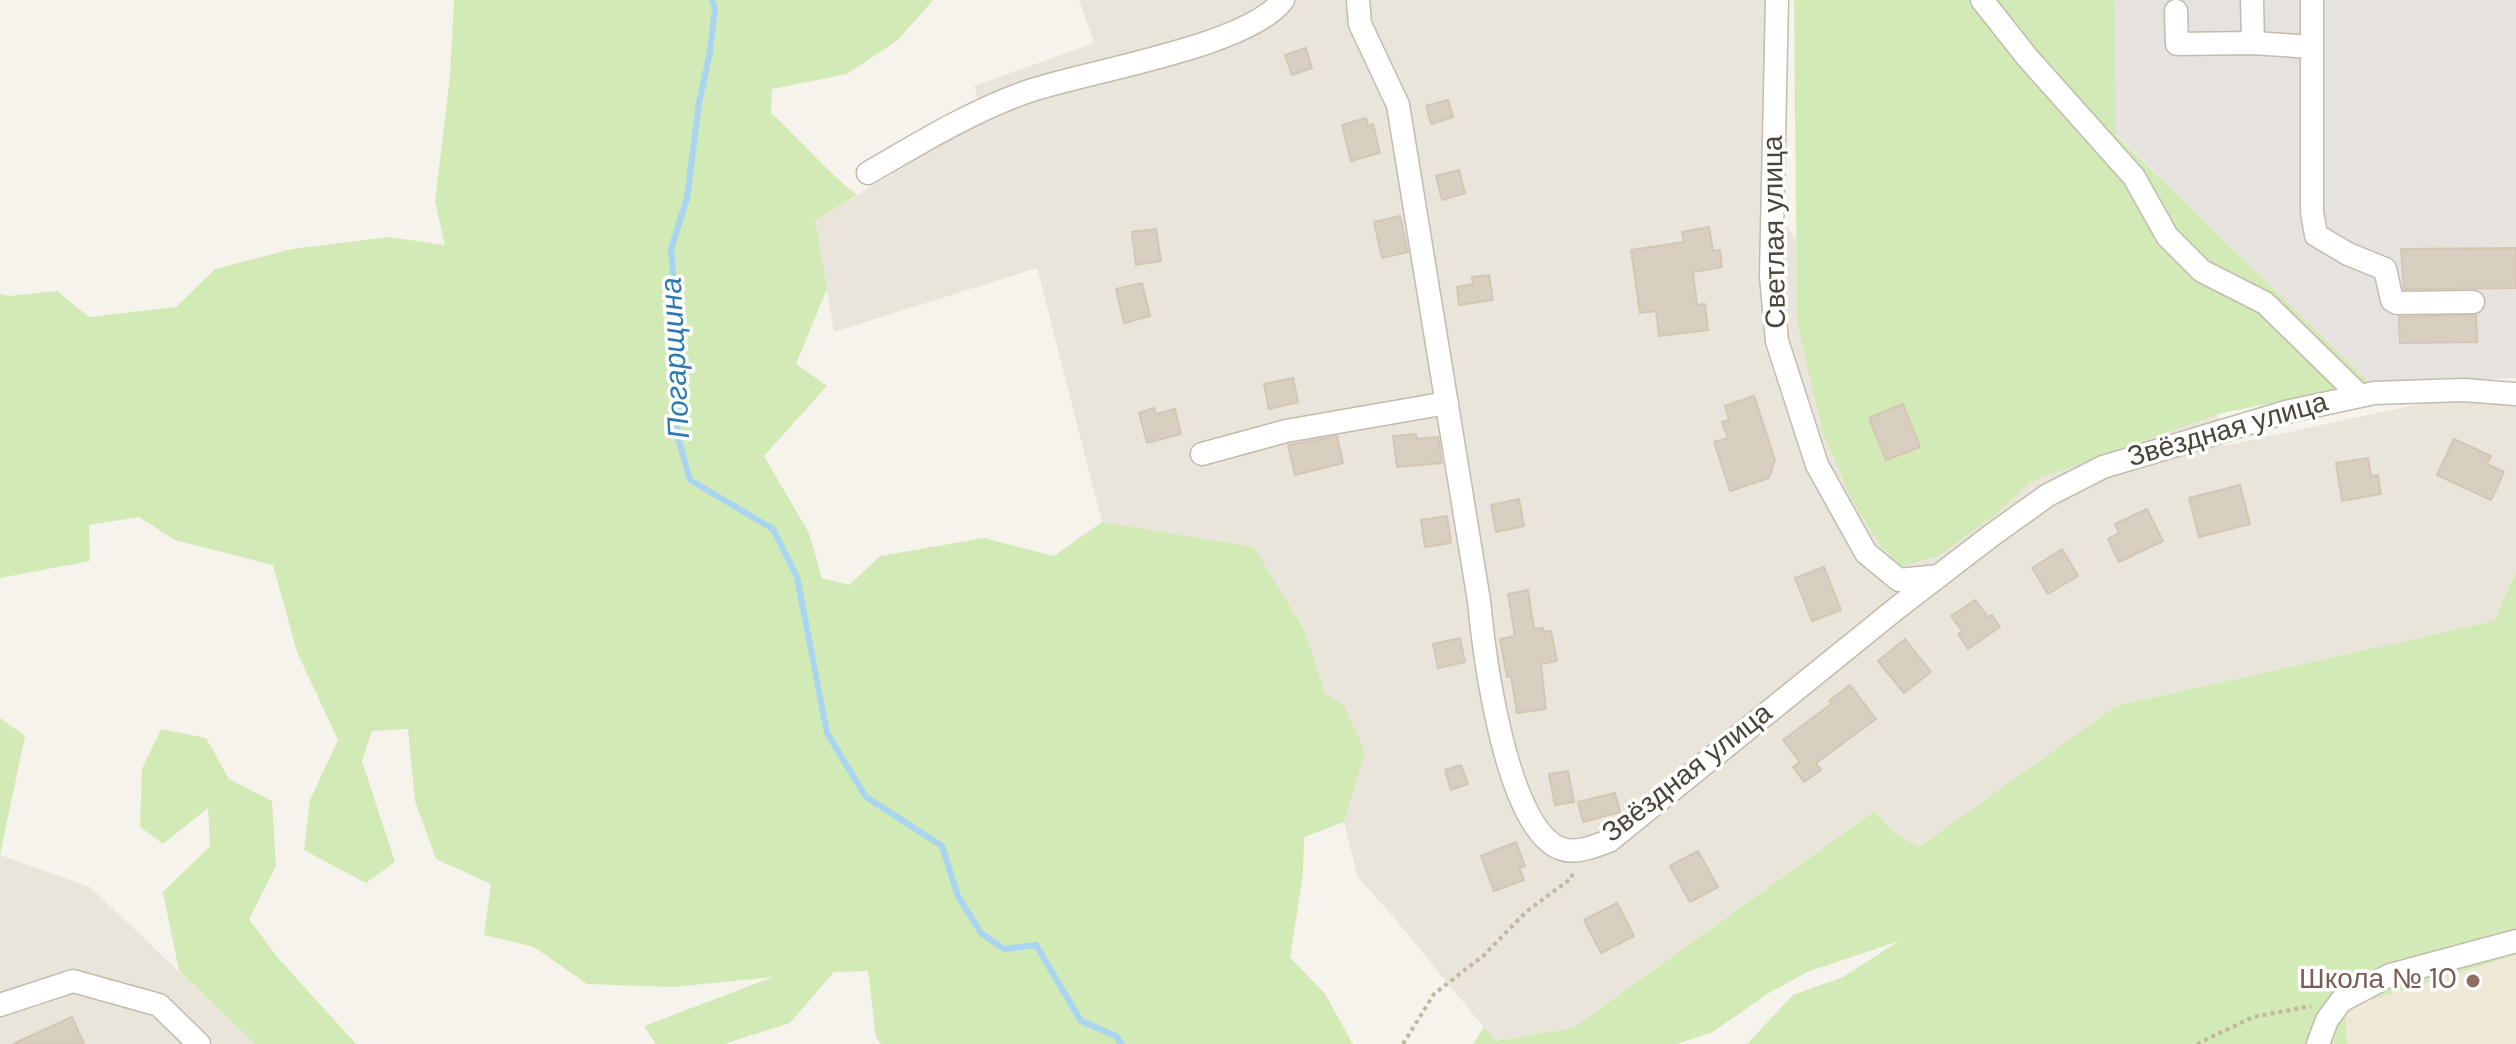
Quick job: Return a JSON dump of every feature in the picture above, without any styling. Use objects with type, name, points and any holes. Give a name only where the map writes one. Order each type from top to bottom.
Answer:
[{"type":"street","points":[[868,173],[961,119],[1025,92],[1074,77],[1143,62],[1233,32],[1263,19],[1283,0]]},
{"type":"street","name":"Звёздная улица","points":[[1358,0],[1360,24],[1398,105],[1479,601],[1485,661],[1502,741],[1520,797],[1535,828],[1561,849],[1586,849],[1609,841],[1992,535],[2048,495],[2103,467],[2286,412],[2374,393],[2463,390],[2516,394]]},
{"type":"street","name":"Светлая улица","points":[[1777,0],[1771,276],[1777,341],[1817,465],[1866,553],[1899,580],[1941,576]]},
{"type":"street","points":[[1982,0],[2027,57],[2134,177],[2167,236],[2202,271],[2265,303],[2360,396]]},
{"type":"street","points":[[2252,0],[2253,43]]},
{"type":"street","points":[[2312,0],[2312,212],[2316,235],[2348,254],[2385,269],[2392,300],[2397,303],[2473,302]]},
{"type":"street","points":[[2176,11],[2177,44],[2253,43],[2312,47]]},
{"type":"street","points":[[1202,454],[1286,431],[1447,403]]},
{"type":"street","points":[[2318,1044],[2327,1020],[2341,1001],[2390,975],[2516,941]]},
{"type":"street","points":[[1,1003],[73,981],[159,1005],[199,1044]]},
{"type":"path","points":[[1403,1044],[1434,994],[1483,956],[1527,911],[1572,878],[1572,849]]},
{"type":"path","points":[[2197,1044],[2253,1017],[2341,1001]]},
{"type":"shaded area","points":[[1079,0],[1783,0],[1779,214],[1810,261],[1849,493],[2052,392],[2207,358],[2224,446],[2429,402],[2516,402],[2516,572],[2494,621],[2116,706],[1919,847],[1895,834],[1873,811],[1573,1028],[1495,1041],[1357,876],[1344,822],[1365,752],[1344,705],[1325,695],[1304,627],[1253,548],[1102,522],[1037,268],[834,332],[815,220],[984,120],[974,86],[1094,43]]},
{"type":"shaded area","points":[[2115,0],[2516,0],[2516,378],[2370,383],[2116,134]]},
{"type":"shaded area","points":[[0,855],[90,887],[255,1044],[0,1044]]},
{"type":"shaded area","name":"Школа № 10","points":[[2516,955],[2516,1044],[2347,1044],[2345,1008]]},
{"type":"green space","points":[[454,0],[933,0],[898,40],[847,74],[772,89],[771,113],[857,195],[815,220],[827,289],[796,364],[827,386],[764,456],[809,533],[822,578],[849,585],[880,556],[984,538],[1054,556],[1102,522],[1253,547],[1304,628],[1325,694],[1344,705],[1365,752],[1344,822],[1304,837],[1303,875],[1290,957],[1325,994],[1353,1044],[881,1044],[876,1037],[868,971],[834,972],[790,1023],[724,1044],[656,1044],[644,1026],[773,977],[674,987],[587,984],[534,947],[484,935],[491,884],[436,859],[415,801],[408,729],[372,731],[362,761],[395,862],[366,883],[304,850],[310,800],[338,740],[297,652],[273,565],[175,540],[139,517],[89,525],[90,561],[0,578],[0,294],[9,296],[57,291],[89,317],[176,307],[215,269],[292,249],[389,237],[445,245],[435,202],[450,76]]},
{"type":"green space","points":[[1794,0],[2115,0],[2116,135],[2370,383],[2218,414],[2032,481],[1992,517],[1938,556],[1902,566],[1880,545],[1852,500],[1823,433],[1797,321]]},
{"type":"green space","points":[[2516,572],[2516,955],[2345,1008],[2347,1044],[1747,1044],[1793,995],[1843,977],[1899,941],[1807,972],[1769,993],[1711,1033],[1676,1044],[1473,1044],[1484,1027],[1496,1041],[1573,1028],[1874,811],[1895,834],[1919,847],[2116,706],[2494,621]]},
{"type":"green space","points":[[0,718],[25,736],[0,855]]},
{"type":"green space","points":[[161,729],[206,738],[229,779],[272,801],[276,866],[249,919],[278,958],[356,1044],[255,1044],[179,971],[163,892],[210,846],[208,808],[163,844],[140,827],[142,769]]},
{"type":"building","points":[[1306,48],[1312,68],[1292,75],[1285,55]]},
{"type":"building","points":[[1448,100],[1453,117],[1431,124],[1426,106]]},
{"type":"building","points":[[1366,118],[1368,126],[1373,124],[1380,153],[1351,161],[1342,125]]},
{"type":"building","points":[[1459,170],[1465,193],[1442,200],[1436,176]]},
{"type":"building","points":[[1400,216],[1408,252],[1382,258],[1374,222]]},
{"type":"building","points":[[1709,227],[1713,251],[1720,250],[1722,267],[1693,272],[1697,305],[1705,304],[1708,330],[1659,336],[1656,311],[1640,313],[1631,250],[1684,242],[1682,232]]},
{"type":"building","points":[[1156,229],[1161,261],[1136,265],[1132,232]]},
{"type":"building","points":[[2516,248],[2516,288],[2404,289],[2401,249]]},
{"type":"building","points":[[1489,275],[1493,300],[1459,305],[1457,287],[1473,284],[1472,277]]},
{"type":"building","points":[[1142,283],[1150,316],[1124,323],[1116,289]]},
{"type":"building","points":[[2476,315],[2477,342],[2400,343],[2399,317]]},
{"type":"building","points":[[1293,378],[1298,402],[1269,409],[1264,384]]},
{"type":"building","points":[[1754,396],[1775,460],[1769,478],[1730,491],[1714,442],[1728,438],[1722,422],[1729,420],[1725,406]]},
{"type":"building","points":[[1903,404],[1920,447],[1886,460],[1869,418]]},
{"type":"building","points":[[1154,408],[1156,414],[1175,409],[1181,434],[1147,443],[1139,413]]},
{"type":"building","points":[[1416,434],[1417,439],[1438,437],[1442,463],[1397,467],[1393,436]]},
{"type":"building","points":[[1337,436],[1343,463],[1295,475],[1288,445]]},
{"type":"building","points":[[2454,439],[2491,456],[2487,464],[2504,472],[2491,500],[2437,475]]},
{"type":"building","points":[[2368,458],[2371,476],[2378,475],[2381,494],[2342,501],[2336,463]]},
{"type":"building","points":[[2240,485],[2250,524],[2199,537],[2189,498]]},
{"type":"building","points":[[1519,499],[1524,526],[1496,532],[1491,505]]},
{"type":"building","points":[[2147,509],[2163,541],[2119,562],[2108,539],[2119,533],[2115,524]]},
{"type":"building","points":[[1447,516],[1451,543],[1425,547],[1421,520]]},
{"type":"building","points":[[2062,549],[2078,576],[2048,594],[2032,568]]},
{"type":"building","points":[[1824,567],[1841,610],[1812,621],[1795,578]]},
{"type":"building","points":[[1528,590],[1534,629],[1551,631],[1557,661],[1541,664],[1546,709],[1517,713],[1511,676],[1507,677],[1500,639],[1515,636],[1508,594]]},
{"type":"building","points":[[1975,600],[2000,627],[1968,649],[1958,634],[1962,631],[1951,616]]},
{"type":"building","points":[[1460,638],[1465,662],[1438,668],[1433,644]]},
{"type":"building","points":[[1905,639],[1931,672],[1904,693],[1878,661]]},
{"type":"building","points":[[1850,685],[1876,719],[1816,763],[1821,770],[1804,782],[1793,767],[1800,762],[1783,740],[1831,704],[1829,701]]},
{"type":"building","points":[[1461,765],[1468,784],[1451,790],[1445,770]]},
{"type":"building","points":[[1568,771],[1574,802],[1555,805],[1549,774]]},
{"type":"building","points":[[1615,793],[1620,812],[1583,822],[1578,802]]},
{"type":"building","points":[[1516,842],[1525,866],[1519,868],[1524,880],[1494,891],[1481,856]]},
{"type":"building","points":[[1698,851],[1718,887],[1690,902],[1670,866]]},
{"type":"building","points":[[1617,903],[1634,936],[1601,953],[1584,920]]},
{"type":"building","points":[[72,1017],[84,1044],[13,1044]]},
{"type":"waterway","name":"Погарщина","points":[[712,0],[715,8],[710,52],[699,103],[687,198],[671,249],[681,374],[677,434],[690,480],[773,529],[797,577],[827,733],[866,797],[942,846],[958,896],[981,933],[1004,949],[1036,945],[1081,1021],[1116,1036],[1122,1044]]},
{"type":"place","name":"Школа № 10","points":[[2473,981]]}]
